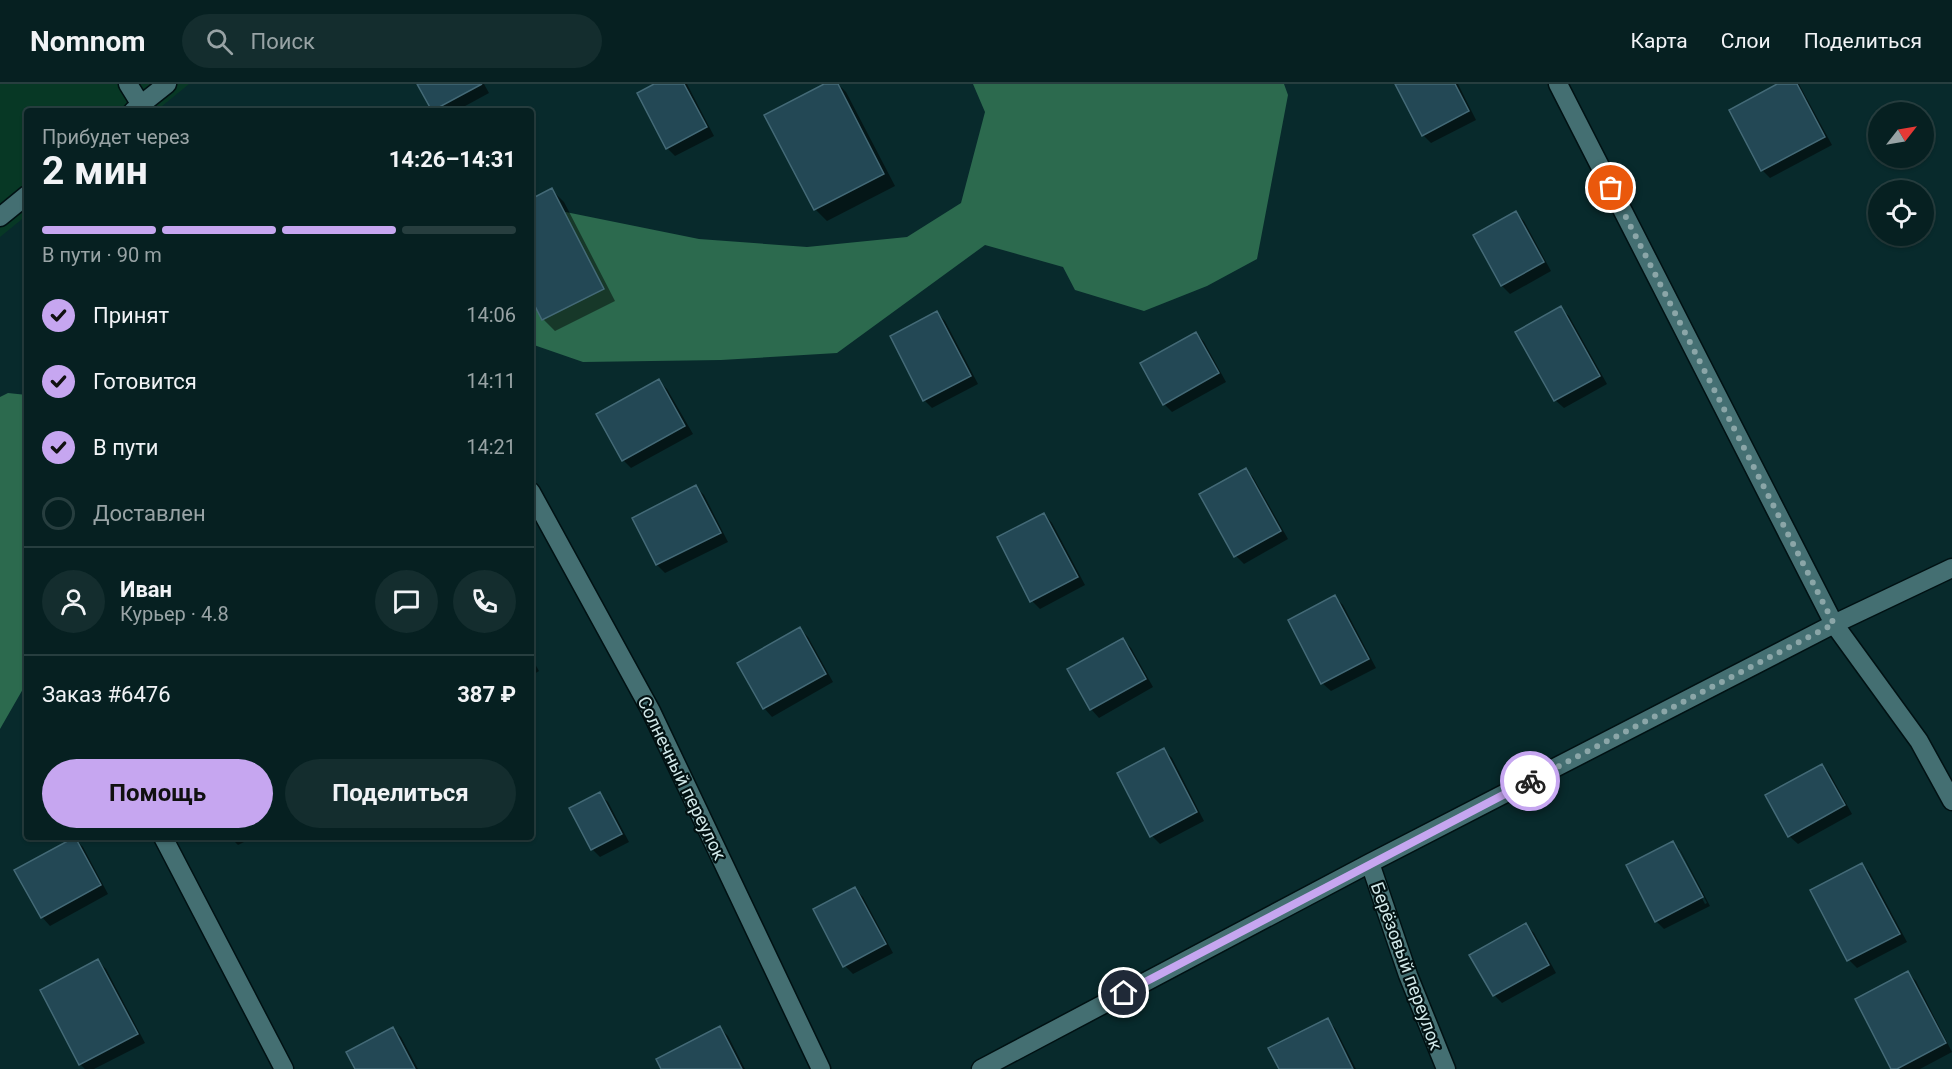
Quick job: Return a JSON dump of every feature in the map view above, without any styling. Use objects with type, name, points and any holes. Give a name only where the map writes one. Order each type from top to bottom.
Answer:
[{"type":"street","points":[[128,84],[137,108],[167,84]]},
{"type":"street","points":[[1558,84],[1834,624],[1919,741],[1952,801]]},
{"type":"street","points":[[0,217],[24,197]]},
{"type":"street","name":"Солнечный переулок","points":[[534,497],[651,711],[821,1069]]},
{"type":"street","points":[[981,1069],[1370,863],[1834,624],[1952,568]]},
{"type":"street","points":[[165,840],[284,1069]]},
{"type":"street","name":"Берёзовый переулок","points":[[1370,863],[1408,975],[1446,1069]]},
{"type":"green space","points":[[0,84],[189,84],[160,108],[24,108],[24,217],[0,237]]},
{"type":"green space","points":[[973,84],[1284,84],[1288,95],[1257,259],[1207,286],[1144,311],[1075,290],[1063,267],[985,245],[837,353],[721,360],[583,362],[534,345],[534,206],[699,239],[807,247],[907,237],[961,203],[985,112]]},
{"type":"green space","points":[[8,393],[24,395],[24,687],[0,729],[0,397]]},
{"type":"building","points":[[417,84],[482,84],[438,108],[430,108]]},
{"type":"building","points":[[654,84],[684,84],[707,127],[666,149],[637,93]]},
{"type":"building","points":[[824,84],[838,84],[884,174],[814,210],[764,115]]},
{"type":"building","points":[[1395,84],[1455,84],[1469,111],[1422,136]]},
{"type":"building","points":[[1777,84],[1797,84],[1825,137],[1761,171],[1729,110]]},
{"type":"building","points":[[552,188],[604,289],[542,320],[534,304],[534,197]]},
{"type":"building","points":[[1516,211],[1544,262],[1501,286],[1473,235]]},
{"type":"building","points":[[1561,306],[1600,376],[1554,401],[1515,332]]},
{"type":"building","points":[[937,311],[971,376],[923,401],[890,336]]},
{"type":"building","points":[[1196,332],[1219,373],[1163,405],[1140,363]]},
{"type":"building","points":[[659,379],[685,426],[622,461],[596,414]]},
{"type":"building","points":[[1246,468],[1281,531],[1234,557],[1199,494]]},
{"type":"building","points":[[696,485],[721,533],[656,565],[632,518]]},
{"type":"building","points":[[1044,513],[1078,577],[1030,602],[997,537]]},
{"type":"building","points":[[1335,595],[1369,659],[1321,684],[1288,620]]},
{"type":"building","points":[[800,627],[826,674],[763,709],[737,663]]},
{"type":"building","points":[[1123,638],[1146,679],[1090,710],[1067,669]]},
{"type":"building","points":[[1164,748],[1197,812],[1150,837],[1117,773]]},
{"type":"building","points":[[1822,764],[1845,805],[1788,837],[1765,795]]},
{"type":"building","points":[[600,792],[622,834],[591,850],[569,808]]},
{"type":"building","points":[[69,840],[77,840],[101,885],[41,918],[14,870]]},
{"type":"building","points":[[1673,841],[1703,897],[1655,922],[1626,865]]},
{"type":"building","points":[[1862,863],[1900,934],[1847,961],[1810,890]]},
{"type":"building","points":[[855,887],[886,944],[843,967],[813,909]]},
{"type":"building","points":[[1526,923],[1549,965],[1493,996],[1469,955]]},
{"type":"building","points":[[98,959],[138,1034],[79,1065],[40,990]]},
{"type":"building","points":[[1908,971],[1946,1043],[1897,1069],[1891,1069],[1855,999]]},
{"type":"building","points":[[1328,1018],[1353,1069],[1279,1069],[1268,1048]]},
{"type":"building","points":[[720,1026],[742,1069],[661,1069],[656,1059]]},
{"type":"building","points":[[393,1027],[415,1069],[355,1069],[346,1052]]},
{"type":"way so far","points":[[1530,781],[1834,624],[1611,188]]},
{"type":"route","points":[[1124,993],[1530,781]]}]
